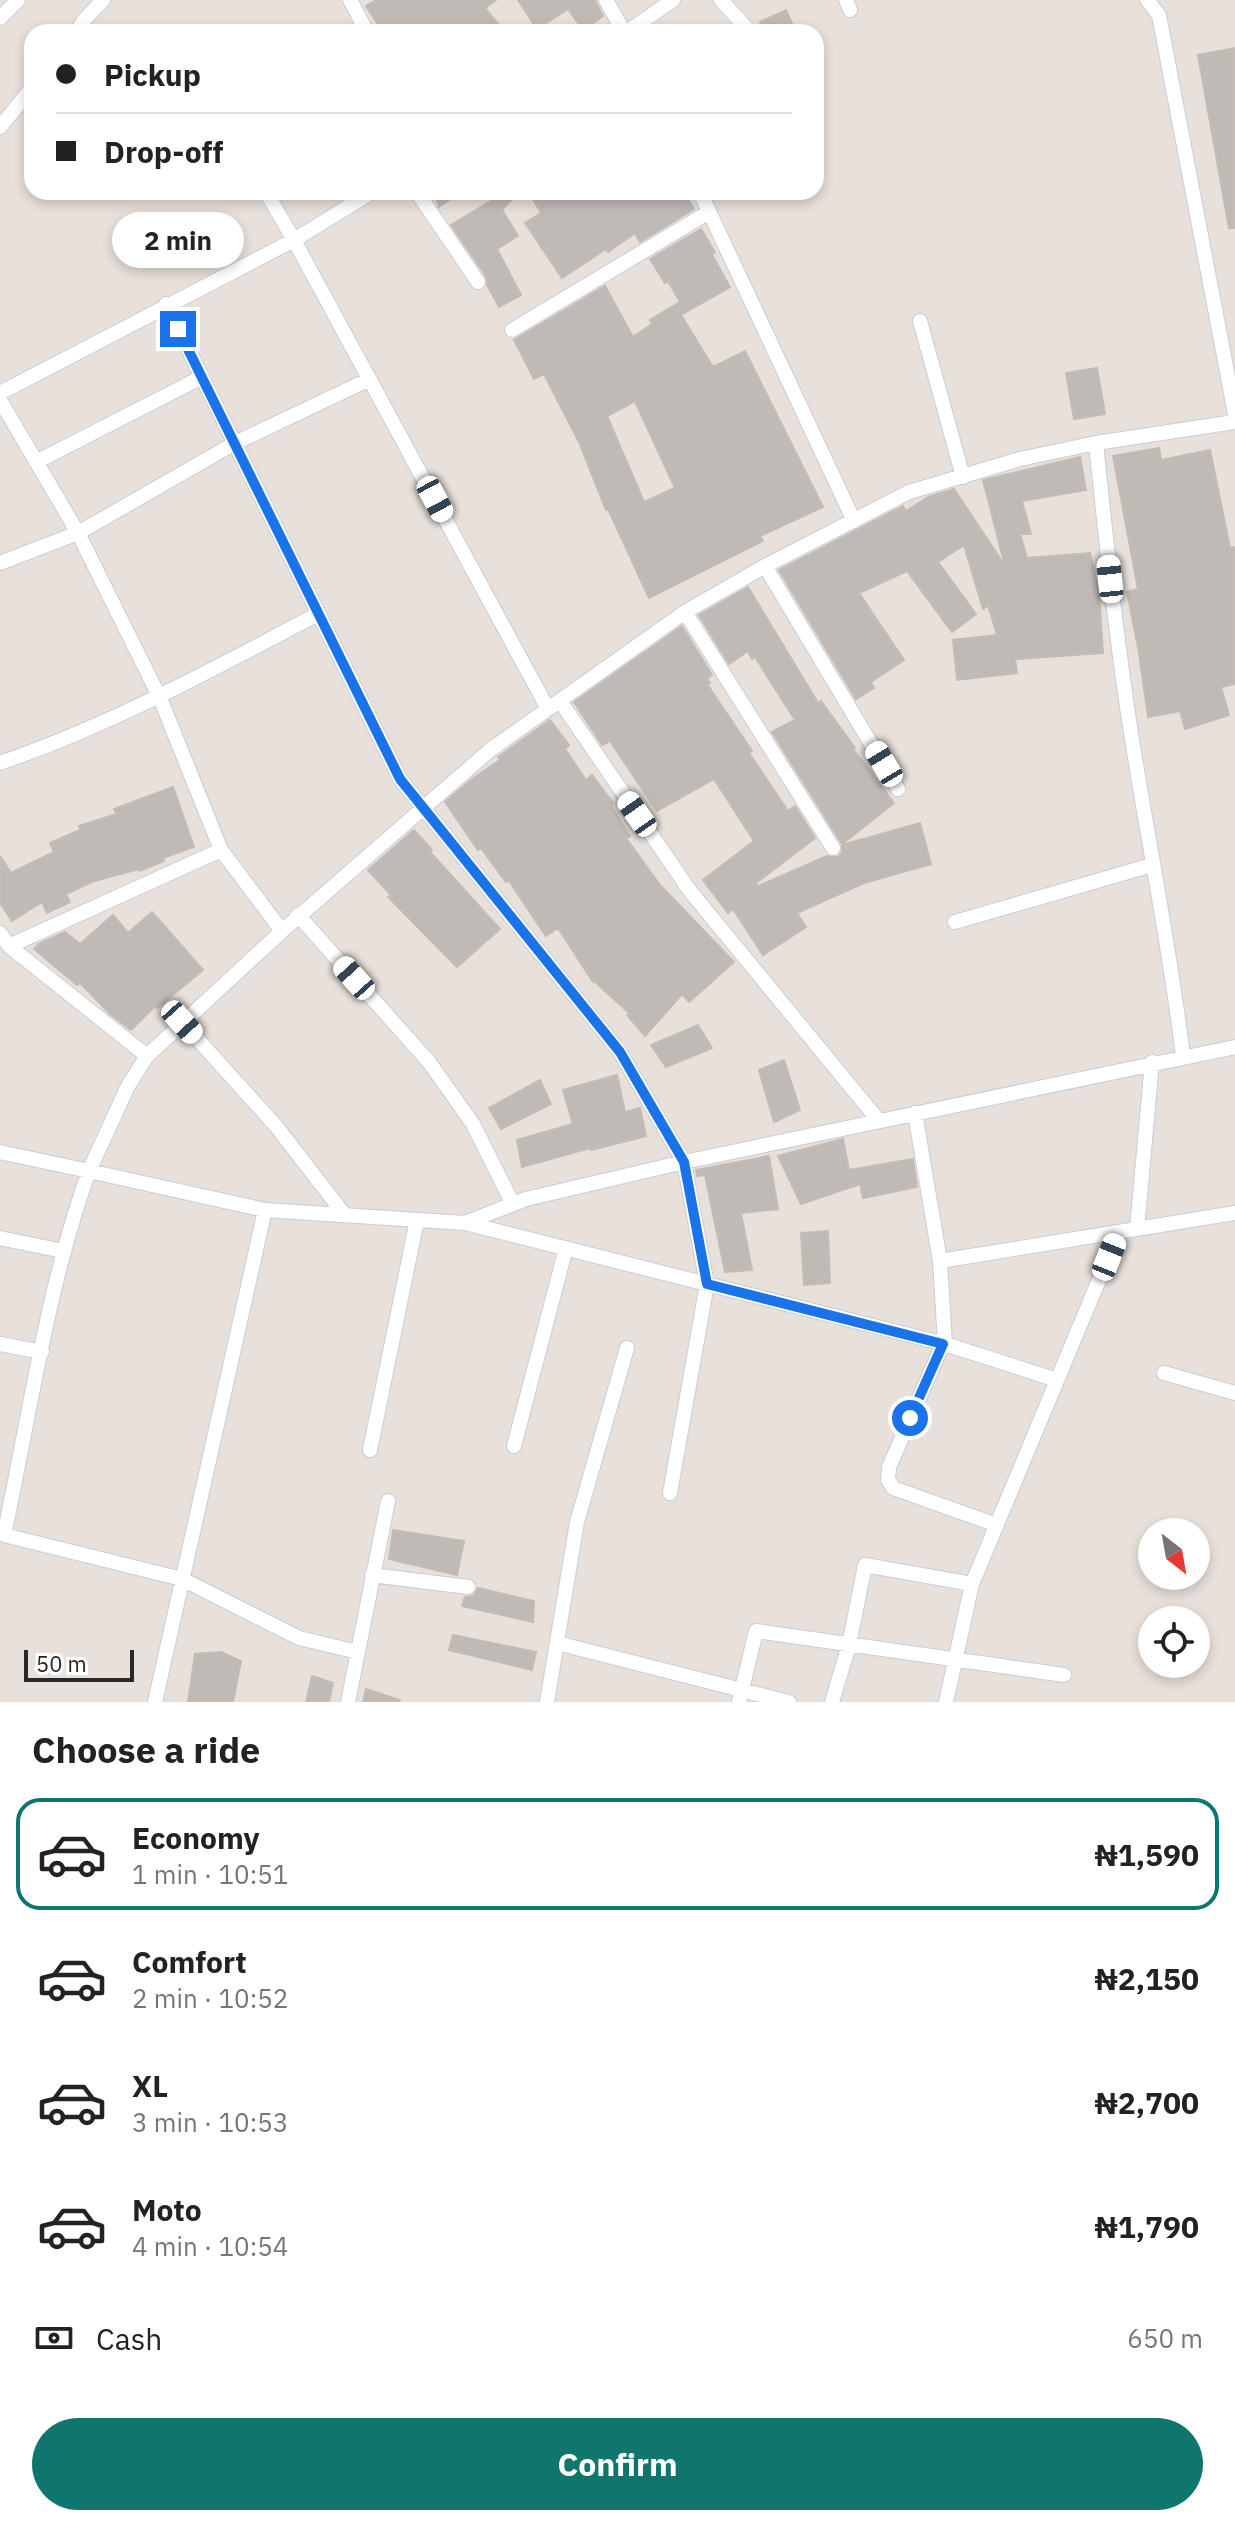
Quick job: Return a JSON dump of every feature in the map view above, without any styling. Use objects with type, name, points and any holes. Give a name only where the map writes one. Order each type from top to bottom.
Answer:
[{"type":"street","points":[[0,18],[18,0]]},
{"type":"street","points":[[84,24],[103,0]]},
{"type":"street","points":[[350,0],[363,24]]},
{"type":"street","points":[[606,0],[621,24]]},
{"type":"street","points":[[638,24],[673,0]]},
{"type":"street","points":[[721,0],[743,24]]},
{"type":"street","points":[[1147,0],[1159,15],[1235,414]]},
{"type":"street","points":[[0,127],[24,98]]},
{"type":"street","points":[[271,200],[554,705],[690,891],[879,1121]]},
{"type":"street","points":[[0,393],[294,240],[359,200]]},
{"type":"street","points":[[422,200],[478,282]]},
{"type":"street","points":[[704,200],[854,521]]},
{"type":"street","points":[[512,330],[709,212]]},
{"type":"street","points":[[166,304],[400,779],[620,1052],[684,1162],[707,1284],[670,1493]]},
{"type":"street","points":[[920,321],[963,477]]},
{"type":"street","points":[[36,462],[202,377]]},
{"type":"street","points":[[0,563],[78,533],[235,443],[370,379]]},
{"type":"street","points":[[0,400],[78,533],[160,698],[221,850],[282,931]]},
{"type":"street","points":[[358,1652],[299,1638],[182,1579],[2,1534],[69,1225],[89,1171],[128,1086],[147,1056],[298,915],[490,750],[685,612],[765,566],[909,492],[1020,459],[1096,443],[1235,422]]},
{"type":"street","points":[[1096,443],[1115,621],[1152,865],[1171,959],[1183,1056]]},
{"type":"street","points":[[765,566],[898,789]]},
{"type":"street","points":[[685,612],[833,848]]},
{"type":"street","points":[[0,763],[67,740],[160,698],[318,614]]},
{"type":"street","points":[[9,946],[221,850]]},
{"type":"street","points":[[955,922],[1152,865]]},
{"type":"street","points":[[298,915],[429,1062],[473,1124],[513,1204]]},
{"type":"street","points":[[0,933],[9,946],[147,1056]]},
{"type":"street","points":[[182,1022],[276,1126],[344,1214]]},
{"type":"street","points":[[465,1223],[513,1204],[684,1162],[1235,1047]]},
{"type":"street","points":[[1137,1229],[1152,1062]]},
{"type":"street","points":[[915,1113],[940,1261],[944,1344],[889,1467],[888,1479],[893,1488],[997,1525]]},
{"type":"street","points":[[0,1152],[265,1210],[465,1223],[944,1344],[1057,1380]]},
{"type":"street","points":[[155,1702],[265,1210]]},
{"type":"street","points":[[940,1261],[1235,1213]]},
{"type":"street","points":[[370,1450],[417,1220]]},
{"type":"street","points":[[946,1702],[972,1584],[1119,1232]]},
{"type":"street","points":[[0,1238],[63,1251]]},
{"type":"street","points":[[514,1446],[566,1248]]},
{"type":"street","points":[[0,1344],[42,1352]]},
{"type":"street","points":[[547,1702],[577,1522],[627,1348]]},
{"type":"street","points":[[1164,1373],[1235,1393]]},
{"type":"street","points":[[348,1702],[388,1501]]},
{"type":"street","points":[[832,1702],[849,1645],[865,1565],[972,1584]]},
{"type":"street","points":[[372,1575],[468,1587]]},
{"type":"street","points":[[740,1696],[756,1631],[1064,1675]]},
{"type":"street","points":[[557,1643],[740,1696],[789,1702]]},
{"type":"building","points":[[376,0],[496,0],[485,8],[498,24],[378,24],[366,6]]},
{"type":"building","points":[[518,0],[595,0],[603,16],[592,24],[579,24],[568,9],[545,24],[534,24]]},
{"type":"building","points":[[786,10],[792,24],[761,24]]},
{"type":"building","points":[[1235,48],[1235,228],[1229,228],[1198,55]]},
{"type":"building","points":[[437,200],[449,200],[439,207]]},
{"type":"building","points":[[493,200],[511,200],[502,210],[518,236],[497,249],[521,295],[499,307],[487,285],[486,276],[451,225]]},
{"type":"building","points":[[534,200],[689,200],[694,209],[640,242],[635,233],[562,278],[525,223],[541,213]]},
{"type":"building","points":[[701,229],[730,287],[681,315],[713,367],[745,351],[823,507],[760,536],[763,541],[649,598],[606,510],[579,442],[544,374],[534,379],[514,340],[605,286],[633,337],[652,324],[650,320],[680,302],[650,259]],"holes":[[[635,401],[675,488],[644,502],[607,416]]]},
{"type":"building","points":[[1097,368],[1105,414],[1074,419],[1066,373]]},
{"type":"building","points":[[1159,448],[1161,460],[1210,450],[1230,548],[1235,547],[1235,684],[1221,687],[1229,715],[1185,729],[1180,711],[1148,717],[1127,592],[1138,589],[1113,456]]},
{"type":"building","points":[[1080,457],[1086,490],[1022,501],[1031,534],[1020,534],[1027,558],[1090,553],[1099,593],[1103,653],[1015,659],[1017,673],[957,680],[953,640],[997,635],[988,605],[983,609],[964,545],[938,562],[976,614],[952,632],[907,571],[859,593],[904,660],[871,682],[874,688],[856,699],[779,570],[903,506],[906,511],[928,497],[954,489],[1005,566],[983,480]]},
{"type":"building","points":[[748,587],[818,703],[821,701],[894,803],[842,844],[772,732],[795,720],[755,657],[752,659],[748,651],[729,664],[699,615]]},
{"type":"building","points":[[682,626],[712,675],[707,678],[710,683],[707,684],[752,751],[749,753],[788,811],[795,806],[815,838],[756,883],[758,886],[827,856],[838,857],[842,845],[920,823],[931,864],[864,883],[797,913],[806,927],[763,955],[733,909],[728,913],[703,880],[754,841],[714,779],[657,811],[610,741],[602,745],[574,702]]},
{"type":"building","points":[[550,720],[569,745],[565,749],[586,780],[592,775],[613,803],[611,806],[630,836],[626,838],[660,885],[734,962],[689,1002],[682,994],[645,1036],[627,1015],[629,1013],[593,982],[558,928],[546,936],[509,881],[506,882],[481,848],[478,850],[445,802],[500,760],[498,757]]},
{"type":"building","points":[[173,787],[194,847],[163,858],[164,861],[140,871],[94,881],[66,894],[70,902],[47,913],[42,902],[12,921],[0,903],[0,856],[11,873],[54,852],[50,843],[80,830],[79,826],[117,814],[114,809]]},
{"type":"building","points":[[414,830],[500,929],[457,967],[388,897],[391,895],[368,870]]},
{"type":"building","points":[[152,912],[203,970],[157,1008],[155,1006],[131,1030],[110,1014],[80,983],[77,985],[34,949],[65,932],[80,944],[113,915],[128,933]]},
{"type":"building","points":[[698,1025],[712,1048],[666,1067],[651,1045]]},
{"type":"building","points":[[784,1060],[800,1110],[774,1122],[759,1070]]},
{"type":"building","points":[[617,1075],[625,1112],[640,1108],[646,1136],[522,1167],[517,1140],[573,1124],[563,1090]]},
{"type":"building","points":[[540,1080],[551,1104],[501,1129],[489,1108]]},
{"type":"building","points":[[843,1139],[849,1170],[913,1159],[917,1187],[863,1198],[860,1184],[801,1204],[778,1156]]},
{"type":"building","points":[[769,1156],[778,1209],[741,1213],[752,1270],[725,1272],[705,1175],[697,1176],[696,1170]]},
{"type":"building","points":[[828,1231],[830,1283],[804,1285],[801,1233]]},
{"type":"building","points":[[393,1530],[464,1541],[457,1575],[389,1559]]},
{"type":"building","points":[[478,1588],[534,1601],[533,1622],[462,1606],[465,1597],[473,1596]]},
{"type":"building","points":[[453,1635],[536,1652],[532,1670],[449,1650]]},
{"type":"building","points":[[221,1652],[241,1661],[233,1702],[188,1702],[195,1654]]},
{"type":"building","points":[[312,1676],[333,1683],[329,1702],[306,1702]]},
{"type":"building","points":[[366,1689],[400,1700],[363,1702]]},
{"type":"route","points":[[178,329],[400,779],[620,1052],[684,1162],[707,1284],[943,1344],[910,1418]]}]
